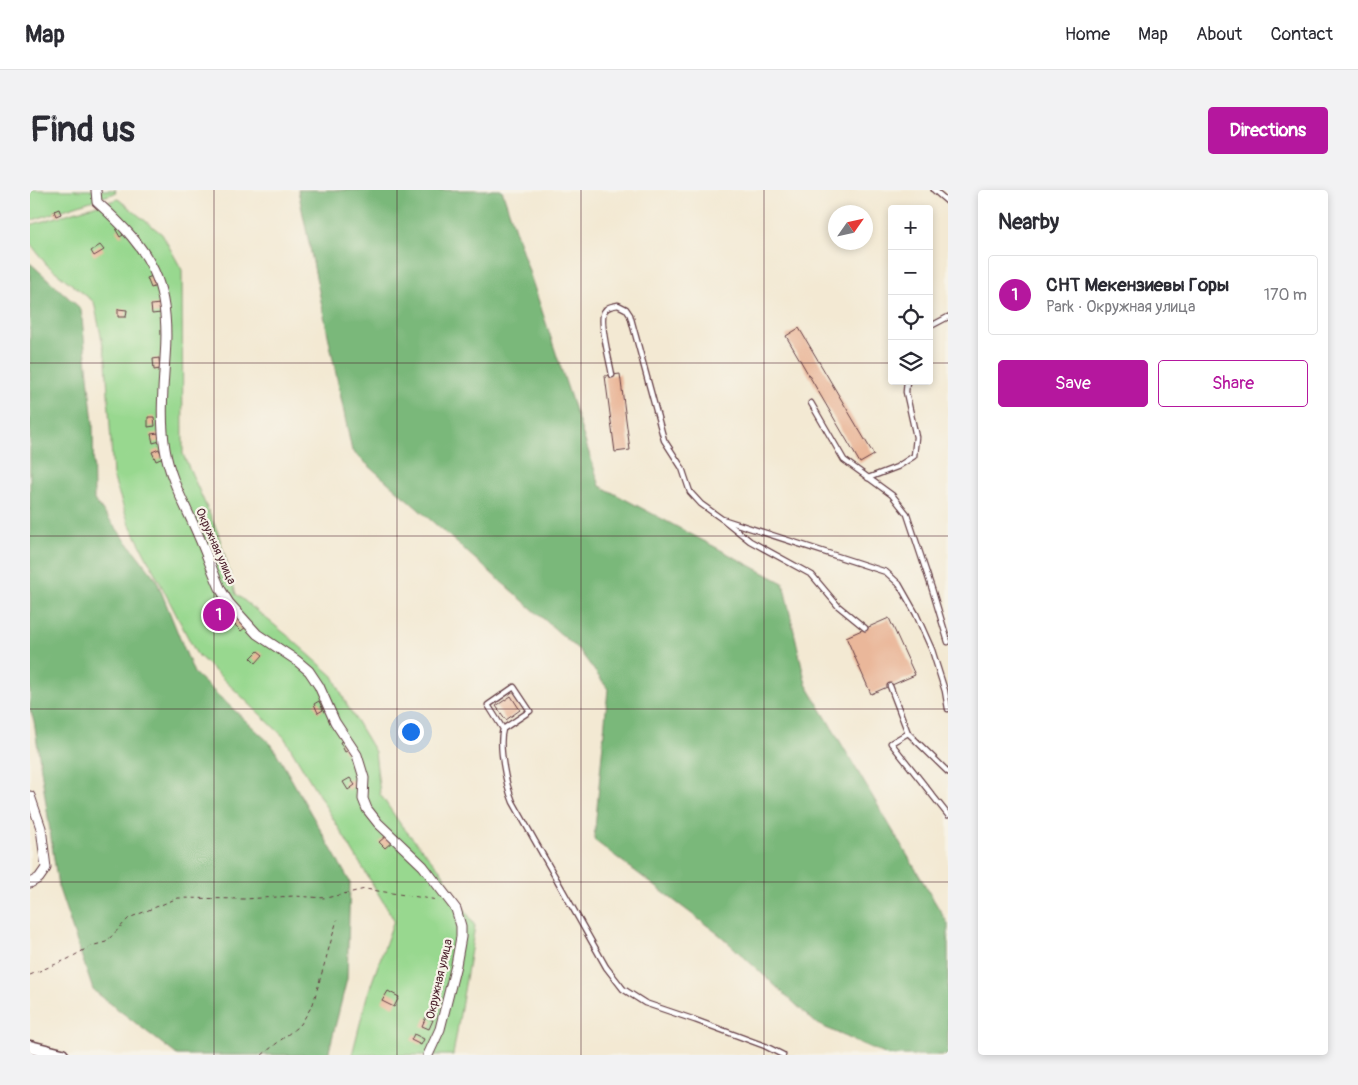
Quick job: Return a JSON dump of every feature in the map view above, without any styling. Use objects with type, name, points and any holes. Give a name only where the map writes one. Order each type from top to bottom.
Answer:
[{"type":"main road","points":[[30,1047],[62,1055]]},
{"type":"street","name":"Окружная улица","points":[[96,190],[98,202],[130,233],[153,266],[160,284],[167,331],[162,409],[165,450],[175,484],[221,590],[229,603],[257,634],[296,660],[309,672],[319,686],[334,722],[357,755],[364,778],[363,799],[367,809],[378,823],[423,866],[458,915],[461,937],[456,965],[440,1029],[428,1055]]},
{"type":"street","points":[[30,796],[40,828],[46,868],[39,878],[30,883]]},
{"type":"lane","points":[[934,190],[948,202]]},
{"type":"lane","points":[[612,375],[602,322],[607,308],[618,305],[626,309],[630,315],[664,440],[682,468],[690,492],[702,504],[750,541],[812,575],[838,606],[865,628]]},
{"type":"lane","points":[[933,326],[948,317]]},
{"type":"lane","points":[[868,478],[897,466],[914,456],[916,437],[906,392],[907,385]]},
{"type":"lane","points":[[811,403],[844,460],[892,495],[906,514],[948,642]]},
{"type":"lane","points":[[722,519],[886,572],[900,584],[928,641],[945,691],[948,709]]},
{"type":"lane","points":[[890,686],[908,733],[948,772]]},
{"type":"lane","points":[[503,729],[488,705],[514,687],[530,711],[503,729],[500,737],[507,788],[513,802],[606,967],[623,990],[645,1003],[703,1022],[784,1055]]},
{"type":"lane","points":[[908,733],[891,743],[948,815]]},
{"type":"path","points":[[30,975],[68,959],[91,946],[106,942],[129,918],[178,898],[244,899],[294,896],[326,898],[365,889],[450,902]]},
{"type":"path","points":[[262,1055],[301,1024],[313,1004],[337,920]]},
{"type":"green space","points":[[30,190],[116,190],[115,193],[30,221]]},
{"type":"green space","points":[[298,190],[502,190],[600,486],[783,583],[806,684],[948,924],[948,1055],[887,1055],[817,1024],[721,936],[594,840],[608,689],[579,650],[352,451]]},
{"type":"green space","points":[[118,199],[162,234],[182,270],[183,454],[218,533],[236,594],[333,676],[347,705],[375,752],[380,794],[401,825],[441,871],[475,926],[453,1055],[352,1055],[367,996],[394,920],[284,737],[196,653],[128,521],[113,476],[106,360],[94,302],[46,264],[30,243],[30,225]]},
{"type":"green space","points":[[30,263],[81,309],[93,423],[94,500],[156,579],[194,673],[272,745],[350,882],[347,979],[328,1055],[177,1055],[93,990],[58,886],[34,721],[30,709]]},
{"type":"building","points":[[59,209],[61,214],[56,216],[54,211]]},
{"type":"building","points":[[119,228],[123,235],[120,237],[116,230]]},
{"type":"building","points":[[100,245],[104,250],[94,256],[91,251]]},
{"type":"building","points":[[155,275],[159,285],[151,288],[147,278]]},
{"type":"building","points":[[160,304],[161,313],[152,314],[151,305]]},
{"type":"building","points":[[118,309],[127,310],[126,317],[118,317]]},
{"type":"building","points":[[799,328],[874,455],[860,463],[786,336]]},
{"type":"building","points":[[159,358],[160,369],[154,370],[153,359]]},
{"type":"building","points":[[620,374],[630,450],[615,452],[605,376]]},
{"type":"building","points":[[148,417],[154,417],[155,426],[148,427]]},
{"type":"building","points":[[158,433],[160,441],[153,443],[151,434]]},
{"type":"building","points":[[159,449],[163,458],[156,461],[152,452]]},
{"type":"building","points":[[222,595],[228,605],[224,608],[217,598]]},
{"type":"building","points":[[237,618],[246,627],[241,631],[232,622]]},
{"type":"building","points":[[889,618],[915,675],[871,694],[846,637]]},
{"type":"building","points":[[258,651],[263,655],[256,663],[251,658]]},
{"type":"building","points":[[511,696],[520,710],[506,720],[496,706]]},
{"type":"building","points":[[319,701],[323,710],[318,713],[314,704]]},
{"type":"building","points":[[346,739],[351,749],[345,752],[340,742]]},
{"type":"building","points":[[350,778],[355,785],[348,790],[343,782]]},
{"type":"building","points":[[386,836],[392,842],[385,848],[379,842]]},
{"type":"building","points":[[388,991],[399,997],[394,1007],[382,1001]]},
{"type":"building","points":[[426,1017],[433,1020],[429,1029],[422,1026]]},
{"type":"building","points":[[414,1034],[424,1039],[421,1045],[411,1040]]},
{"type":"place","name":"СНТ Мекензиевы Горы","points":[[219,615]]}]
